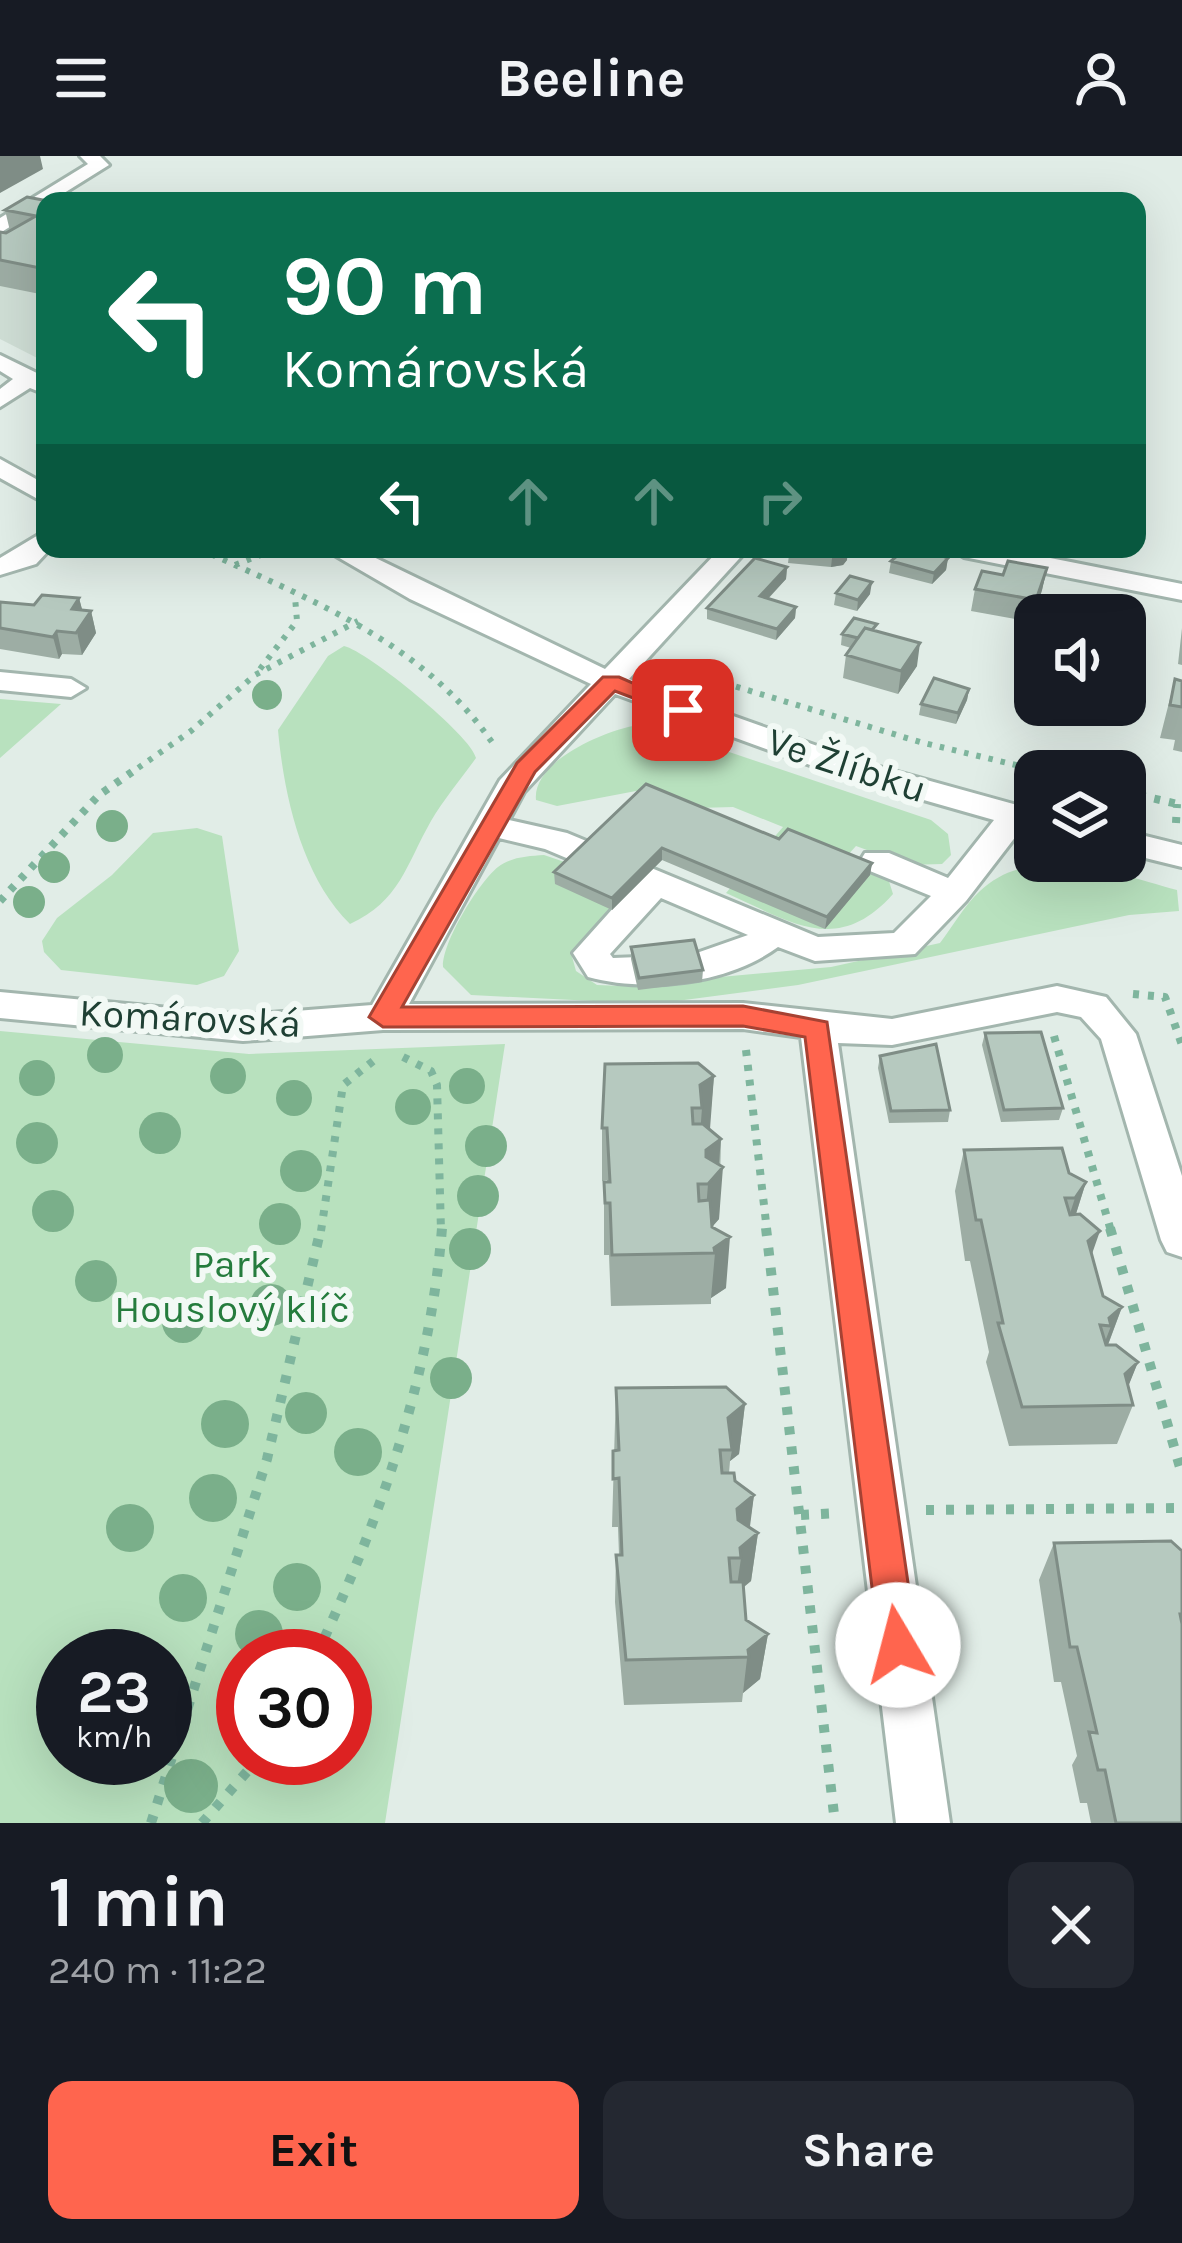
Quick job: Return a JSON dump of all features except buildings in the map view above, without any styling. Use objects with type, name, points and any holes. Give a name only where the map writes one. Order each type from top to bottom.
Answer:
[{"type":"street","points":[[56,192],[100,165],[89,156]]},
{"type":"street","points":[[0,227],[36,205]]},
{"type":"street","points":[[0,362],[36,382]]},
{"type":"street","points":[[0,400],[36,383]]},
{"type":"street","points":[[0,466],[36,489]]},
{"type":"street","points":[[0,567],[26,558],[36,548]]},
{"type":"street","name":"Ve Žlíbku","points":[[354,558],[464,616],[611,682],[783,746],[1014,815]]},
{"type":"street","points":[[383,1017],[488,825],[525,769],[727,558]]},
{"type":"street","points":[[1010,558],[1182,592]]},
{"type":"street","points":[[0,681],[71,688]]},
{"type":"street","points":[[488,825],[555,841],[652,886],[815,949],[903,944],[1014,830]]},
{"type":"street","points":[[1146,847],[1182,856]]},
{"type":"street","points":[[617,870],[659,850]]},
{"type":"street","points":[[878,861],[954,893]]},
{"type":"street","points":[[698,905],[724,876]]},
{"type":"street","points":[[652,886],[591,953],[596,964],[639,973],[706,962],[752,952],[773,933]]},
{"type":"street","name":"Komárovská","points":[[0,1005],[243,1028],[383,1017],[743,1016],[818,1029],[892,1032],[1044,1000],[1108,1000]]},
{"type":"street","points":[[1108,1000],[1182,1240]]},
{"type":"street","points":[[818,1029],[923,1823]]},
{"type":"path","points":[[219,558],[296,597],[380,631],[447,685],[484,728],[498,762]]},
{"type":"path","points":[[234,565],[252,558]]},
{"type":"path","points":[[0,901],[76,814],[191,731],[255,675],[297,621],[296,597]]},
{"type":"path","points":[[255,675],[358,620]]},
{"type":"path","points":[[636,656],[920,742],[1014,765]]},
{"type":"path","points":[[1146,796],[1182,805]]},
{"type":"path","points":[[1108,1000],[1165,997],[1182,1045]]},
{"type":"path","points":[[1044,1000],[1182,1474]]},
{"type":"path","points":[[743,1016],[835,1823]]},
{"type":"path","points":[[216,1629],[294,1358],[327,1216],[344,1085],[365,1062],[400,1056],[430,1071],[437,1085],[442,1196],[436,1272],[407,1421],[378,1516],[328,1629]]},
{"type":"path","points":[[801,1515],[1182,1508]]},
{"type":"path","points":[[152,1823],[216,1630]]},
{"type":"path","points":[[202,1823],[235,1785]]},
{"type":"shaded area","points":[[36,213],[36,357],[0,339],[0,234]]},
{"type":"green space","points":[[344,646],[417,696],[457,732],[476,758],[436,813],[391,893],[350,924],[319,883],[298,834],[278,730],[328,656]]},
{"type":"green space","points":[[0,699],[61,704],[0,758]]},
{"type":"green space","points":[[633,726],[652,726],[931,820],[948,834],[951,855],[942,864],[908,865],[856,846],[846,857],[887,875],[893,894],[872,913],[832,929],[771,914],[726,893],[783,827],[733,807],[697,808],[636,791],[557,806],[536,800],[545,773],[557,761],[588,742]]},
{"type":"green space","points":[[197,828],[222,836],[239,951],[224,976],[197,985],[61,970],[44,952],[42,941],[57,918],[112,875],[153,833]]},
{"type":"green space","points":[[544,855],[591,871],[624,892],[571,953],[576,971],[597,985],[831,967],[940,943],[980,891],[1014,871],[1014,882],[1146,881],[1177,890],[1179,911],[1129,915],[798,985],[654,1004],[471,995],[443,967],[444,956],[481,886],[498,867],[514,859]]},
{"type":"green space","name":"Park Houslový klíč","points":[[0,1031],[249,1054],[505,1044],[385,1823],[0,1823]]},
{"type":"route","points":[[683,710],[611,682],[525,769],[488,825],[383,1017],[743,1016],[818,1029],[898,1645]]}]
